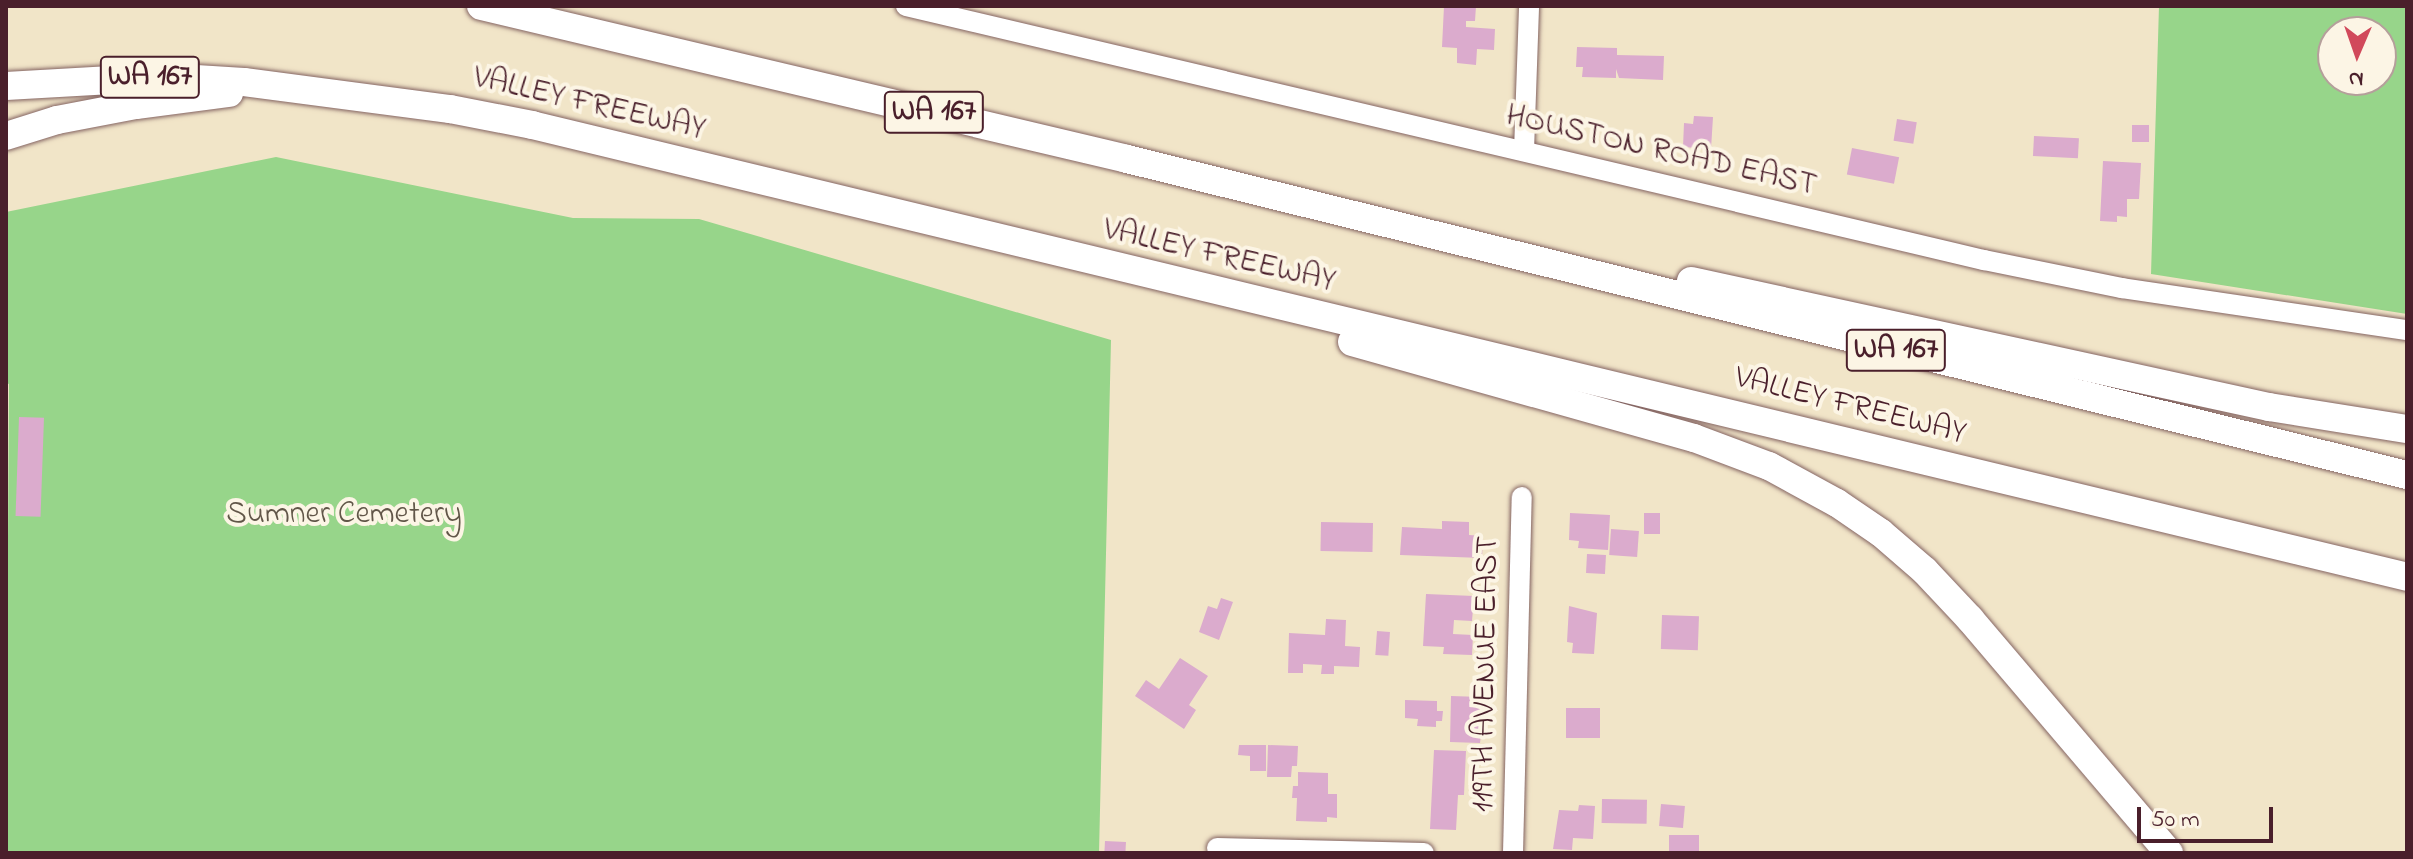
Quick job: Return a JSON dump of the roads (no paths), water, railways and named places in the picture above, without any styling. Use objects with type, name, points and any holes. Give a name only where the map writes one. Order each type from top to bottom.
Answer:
[{"type":"highway","name":"VALLEY FREEWAY","points":[[481,6],[1127,159],[2407,475]]},
{"type":"highway","name":"VALLEY FREEWAY","points":[[6,86],[164,77],[450,109],[532,125],[2407,577]]},
{"type":"highway","points":[[6,136],[57,120],[136,105],[294,90]]},
{"type":"highway","points":[[1386,224],[1735,290],[2269,407],[2407,429]]},
{"type":"highway","points":[[1134,272],[1243,310],[1694,438],[1803,482],[1881,533],[1925,571],[2014,668],[2169,853]]},
{"type":"street","name":"HOUSTON ROAD EAST","points":[[906,6],[948,11],[1984,260],[2122,288],[2407,330]]},
{"type":"street","points":[[1524,151],[1529,6]]},
{"type":"street","name":"119TH AVENUE EAST","points":[[1513,853],[1522,497]]},
{"type":"street","points":[[1217,848],[1424,853]]},
{"type":"park label","name":"Sumner Cemetery","points":[[344,515]]}]
